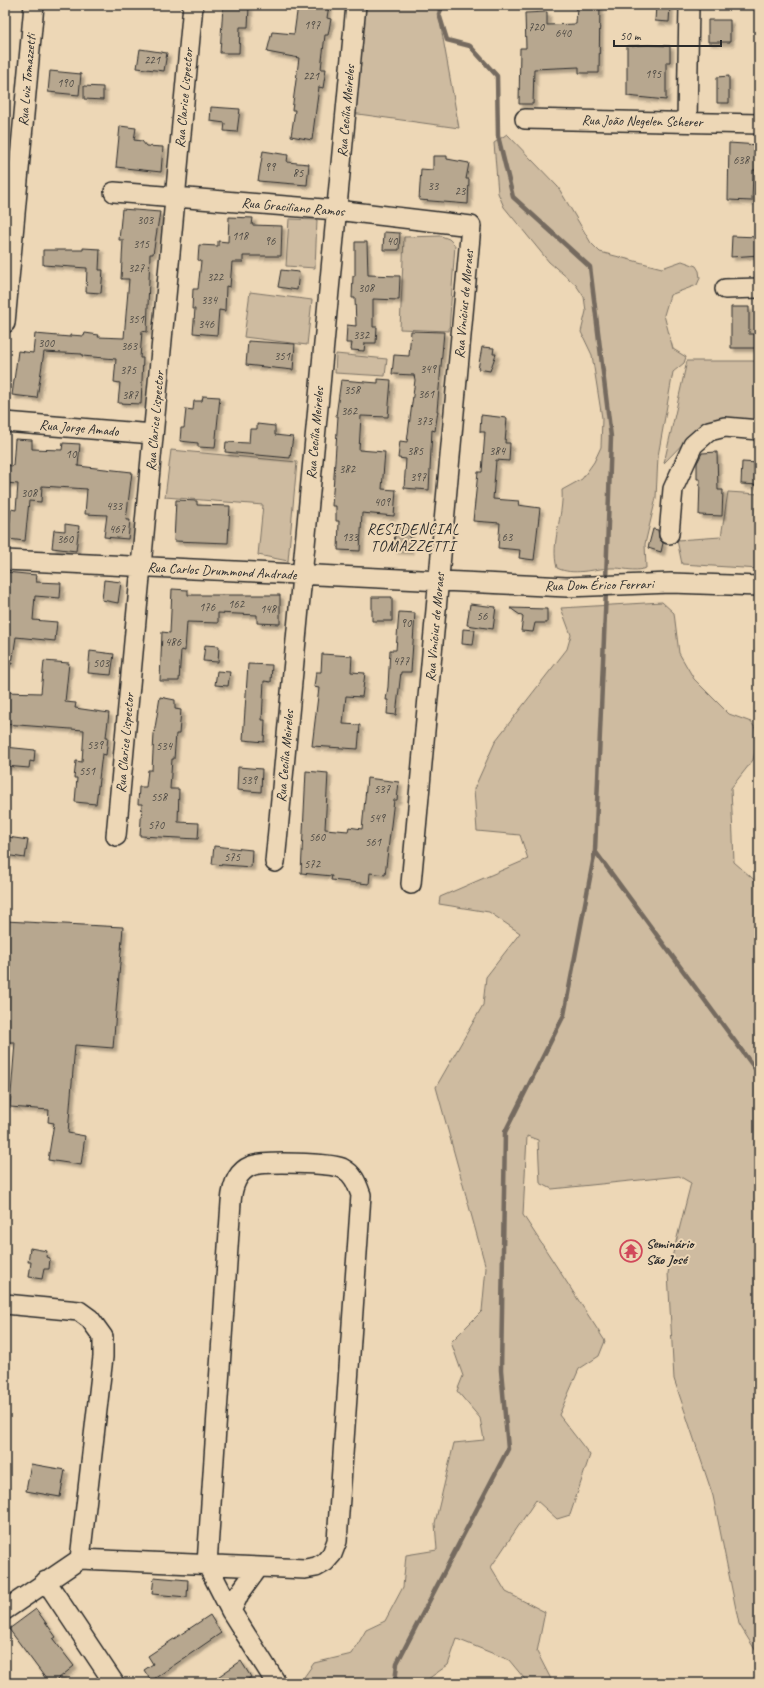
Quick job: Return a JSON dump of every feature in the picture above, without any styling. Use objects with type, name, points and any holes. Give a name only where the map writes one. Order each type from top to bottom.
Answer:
[{"type":"street","name":"Rua Luiz Tomazzetti","points":[[5,323],[13,155],[34,5]]},
{"type":"street","name":"Rua Clarice Lispector","points":[[116,836],[193,5]]},
{"type":"street","name":"Rua Cecília Meireles","points":[[274,862],[356,5]]},
{"type":"street","points":[[687,122],[689,5]]},
{"type":"street","name":"Rua João Negelen Scherer","points":[[525,119],[759,124]]},
{"type":"street","name":"Rua Graciliano Ramos","points":[[114,192],[336,210],[471,226]]},
{"type":"street","name":"Rua Vinícius de Moraes","points":[[411,884],[471,226]]},
{"type":"street","points":[[725,290],[759,288]]},
{"type":"street","name":"Rua Jorge Amado","points":[[5,422],[153,434]]},
{"type":"street","points":[[669,534],[673,488],[693,445],[709,431],[725,427],[759,430]]},
{"type":"street","name":"Rua Carlos Drummond Andrade","points":[[5,560],[439,581]]},
{"type":"street","name":"Rua Dom Érico Ferrari","points":[[439,581],[567,588],[671,583],[759,586]]},
{"type":"street","points":[[5,1610],[80,1559],[207,1564],[258,1568],[304,1569],[316,1567],[326,1562],[332,1554],[337,1541],[360,1195],[352,1175],[343,1168],[331,1165],[265,1164],[250,1166],[240,1175],[233,1186],[207,1564],[231,1611],[275,1681]]},
{"type":"street","points":[[5,1304],[79,1310],[90,1319],[103,1337],[103,1357],[80,1559]]},
{"type":"street","points":[[231,1611],[247,1581],[258,1568]]},
{"type":"street","points":[[46,1581],[114,1683]]},
{"type":"shaded area","points":[[363,5],[437,5],[459,128],[351,113]]},
{"type":"shaded area","points":[[507,134],[558,187],[591,243],[600,252],[662,268],[682,261],[696,266],[699,271],[700,278],[697,285],[670,295],[664,315],[673,349],[686,357],[684,363],[673,372],[658,456],[656,498],[645,544],[646,568],[632,570],[610,568],[570,572],[557,568],[555,549],[561,510],[562,490],[582,479],[594,462],[601,447],[602,418],[592,355],[581,332],[586,311],[584,297],[576,285],[549,262],[504,207],[498,193],[494,143]]},
{"type":"shaded area","points":[[289,219],[317,220],[315,268],[286,266]]},
{"type":"shaded area","points":[[441,236],[449,239],[455,245],[449,331],[400,329],[404,237]]},
{"type":"shaded area","points":[[250,292],[312,300],[307,345],[244,337]]},
{"type":"shaded area","points":[[336,354],[387,359],[385,376],[335,373]]},
{"type":"shaded area","points":[[687,361],[759,361],[759,420],[718,420],[700,426],[664,463]]},
{"type":"shaded area","points":[[171,450],[297,462],[288,561],[258,555],[263,505],[165,497]]},
{"type":"shaded area","points":[[728,492],[759,494],[759,569],[682,564],[677,540],[721,537]]},
{"type":"shaded area","points":[[662,602],[674,613],[679,653],[694,679],[729,714],[751,722],[759,734],[753,760],[731,788],[734,862],[759,884],[759,1656],[739,1624],[713,1496],[674,1379],[668,1273],[691,1183],[679,1176],[552,1189],[540,1183],[538,1140],[527,1136],[523,1215],[605,1341],[599,1356],[579,1369],[559,1415],[590,1455],[570,1515],[557,1519],[536,1500],[491,1567],[506,1592],[545,1612],[537,1652],[553,1683],[528,1683],[509,1660],[457,1639],[448,1665],[428,1679],[430,1683],[303,1683],[302,1680],[314,1663],[352,1654],[366,1630],[385,1621],[403,1587],[406,1555],[437,1550],[435,1523],[454,1443],[484,1440],[480,1418],[457,1391],[463,1376],[451,1342],[482,1311],[486,1268],[436,1087],[483,1005],[486,977],[520,933],[489,912],[439,904],[440,897],[528,859],[520,835],[477,831],[474,789],[496,740],[567,649],[571,635],[561,608]]},
{"type":"building","points":[[298,5],[329,5],[327,18],[331,19],[328,35],[325,35],[321,69],[326,69],[323,88],[319,87],[312,140],[291,136],[295,110],[292,110],[299,58],[267,52],[272,32],[294,34]]},
{"type":"building","points":[[577,5],[600,5],[599,73],[579,73],[579,67],[534,69],[533,104],[519,104],[520,48],[526,48],[525,13],[547,12],[547,25],[576,24]]},
{"type":"building","points":[[656,5],[670,5],[669,22],[655,21]]},
{"type":"building","points":[[223,6],[249,7],[248,27],[240,27],[239,53],[220,53]]},
{"type":"building","points":[[708,20],[730,20],[730,42],[708,42]]},
{"type":"building","points":[[627,46],[670,46],[670,62],[666,62],[666,100],[627,96]]},
{"type":"building","points":[[140,49],[167,53],[164,71],[137,68]]},
{"type":"building","points":[[50,71],[81,74],[79,95],[48,92]]},
{"type":"building","points":[[729,76],[729,103],[717,103],[717,77]]},
{"type":"building","points":[[84,86],[103,87],[103,100],[84,99]]},
{"type":"building","points":[[211,107],[240,109],[237,132],[224,131],[225,123],[210,121]]},
{"type":"building","points":[[120,126],[136,128],[134,140],[142,141],[146,146],[163,147],[161,172],[116,167]]},
{"type":"building","points":[[729,143],[759,145],[759,170],[753,170],[752,201],[728,200]]},
{"type":"building","points":[[263,151],[288,155],[287,162],[309,164],[307,185],[258,181]]},
{"type":"building","points":[[433,156],[447,156],[447,159],[469,163],[466,179],[469,179],[468,204],[419,200],[421,169],[433,170]]},
{"type":"building","points":[[122,209],[160,212],[153,254],[150,254],[147,332],[142,331],[140,358],[143,358],[141,404],[118,403],[120,383],[114,382],[116,359],[82,356],[82,354],[44,352],[37,398],[12,395],[18,351],[33,353],[35,334],[70,337],[70,335],[84,336],[85,333],[99,335],[98,337],[124,338],[129,279],[121,279],[123,240],[119,240]]},
{"type":"building","points":[[229,217],[253,218],[252,225],[282,226],[281,256],[243,256],[243,262],[232,262],[230,287],[226,286],[225,311],[219,310],[217,335],[193,333],[195,309],[192,309],[193,289],[198,289],[201,261],[198,260],[199,245],[218,246],[218,241],[228,242]]},
{"type":"building","points":[[384,232],[400,233],[399,250],[383,250]]},
{"type":"building","points":[[732,236],[759,237],[759,255],[731,257]]},
{"type":"building","points":[[355,242],[367,242],[368,275],[400,276],[399,300],[373,299],[373,327],[377,327],[376,343],[365,343],[364,351],[351,350],[352,343],[346,343],[347,325],[356,326],[355,298],[352,298],[353,276],[355,276]]},
{"type":"building","points":[[83,248],[100,249],[99,270],[103,270],[101,293],[86,292],[87,268],[43,265],[43,250],[83,250]]},
{"type":"building","points":[[281,270],[299,272],[297,290],[278,287]]},
{"type":"building","points":[[731,307],[749,307],[749,334],[759,334],[759,348],[731,348]]},
{"type":"building","points":[[411,331],[444,332],[438,411],[435,431],[432,430],[429,490],[404,488],[406,459],[398,458],[400,441],[407,442],[415,380],[414,375],[392,374],[394,355],[409,356]]},
{"type":"building","points":[[248,341],[295,344],[293,370],[246,365]]},
{"type":"building","points":[[482,347],[494,348],[493,354],[496,354],[490,371],[478,369]]},
{"type":"building","points":[[378,379],[391,380],[388,417],[361,416],[359,450],[385,452],[382,489],[396,490],[394,516],[362,513],[360,551],[338,550],[339,521],[336,521],[336,506],[332,506],[338,416],[336,416],[341,380],[378,383]]},
{"type":"building","points":[[203,396],[220,397],[215,448],[198,447],[198,443],[180,441],[181,428],[184,428],[186,409],[193,410],[194,401],[202,401]]},
{"type":"building","points":[[481,415],[507,418],[505,443],[510,443],[509,461],[496,460],[493,499],[519,501],[518,505],[540,508],[534,560],[519,558],[520,550],[498,548],[500,523],[473,521],[478,472],[482,472],[485,432],[480,432]]},
{"type":"building","points":[[257,424],[275,426],[275,435],[293,437],[290,458],[225,452],[226,442],[249,443],[250,429],[257,429]]},
{"type":"building","points":[[15,439],[32,440],[32,449],[62,450],[63,443],[80,444],[78,466],[132,472],[126,520],[130,520],[128,539],[104,537],[107,515],[85,514],[87,489],[42,486],[41,502],[29,501],[25,541],[8,539],[11,509],[16,510],[18,484],[5,483],[5,465],[13,466]]},
{"type":"building","points":[[717,452],[718,490],[723,490],[722,516],[699,515],[700,479],[697,479],[697,463],[702,453]]},
{"type":"building","points":[[742,462],[759,463],[759,485],[741,484]]},
{"type":"building","points":[[176,500],[197,501],[197,505],[230,506],[228,543],[174,541]]},
{"type":"building","points":[[65,524],[79,526],[76,551],[52,548],[54,530],[65,531]]},
{"type":"building","points":[[395,528],[410,529],[409,551],[394,550]]},
{"type":"building","points":[[653,529],[658,530],[659,538],[663,543],[661,552],[648,548]]},
{"type":"building","points":[[5,572],[37,575],[36,582],[61,583],[60,598],[35,596],[33,620],[57,622],[55,641],[16,637],[12,664],[5,663],[7,592],[5,592]]},
{"type":"building","points":[[104,580],[121,582],[118,603],[102,600]]},
{"type":"building","points":[[172,589],[188,590],[188,595],[280,595],[280,624],[257,623],[257,615],[218,613],[218,623],[187,622],[185,651],[181,650],[179,681],[160,681],[162,632],[170,633]]},
{"type":"building","points":[[372,597],[392,597],[392,621],[372,621]]},
{"type":"building","points":[[470,604],[496,607],[493,629],[467,625]]},
{"type":"building","points":[[510,608],[547,609],[547,623],[535,623],[533,632],[521,631],[523,617]]},
{"type":"building","points":[[399,612],[415,613],[411,672],[401,672],[396,715],[387,714],[388,700],[386,700],[390,650],[396,650]]},
{"type":"building","points":[[463,629],[475,630],[473,645],[462,644]]},
{"type":"building","points":[[205,645],[219,646],[218,662],[203,661]]},
{"type":"building","points":[[90,651],[114,654],[111,675],[88,673]]},
{"type":"building","points":[[322,654],[352,656],[351,672],[365,673],[362,697],[346,696],[343,724],[360,725],[358,749],[312,746],[319,688],[314,687],[316,672],[321,672]]},
{"type":"building","points":[[44,661],[69,663],[65,702],[76,703],[75,708],[109,713],[106,737],[108,737],[106,755],[102,754],[96,804],[75,802],[77,778],[74,778],[76,761],[82,762],[84,730],[5,724],[5,692],[41,693]]},
{"type":"building","points":[[248,664],[272,665],[271,682],[264,681],[262,720],[265,720],[264,742],[243,740]]},
{"type":"building","points":[[217,671],[230,672],[228,686],[215,685]]},
{"type":"building","points":[[160,697],[175,700],[175,709],[181,710],[179,734],[176,734],[174,759],[172,759],[170,789],[179,789],[178,822],[199,823],[198,839],[140,836],[142,804],[138,804],[139,787],[146,787],[148,770],[152,770],[154,734]]},
{"type":"building","points":[[5,747],[35,750],[34,762],[30,761],[29,768],[5,766]]},
{"type":"building","points":[[238,767],[262,769],[261,792],[237,790]]},
{"type":"building","points":[[306,771],[328,773],[325,829],[348,831],[349,827],[362,829],[367,778],[399,782],[397,800],[394,800],[385,875],[370,873],[369,884],[331,880],[332,876],[301,873]]},
{"type":"building","points":[[8,837],[28,840],[25,858],[5,855]]},
{"type":"building","points":[[214,846],[252,850],[251,867],[212,864]]},
{"type":"building","points":[[5,921],[123,927],[113,1048],[75,1045],[68,1133],[85,1136],[81,1165],[48,1160],[54,1123],[48,1122],[49,1110],[10,1107],[15,1042],[5,1042]]},
{"type":"building","points":[[30,1248],[47,1251],[46,1257],[50,1258],[49,1269],[44,1269],[42,1279],[29,1277],[31,1262],[28,1262]]},
{"type":"building","points":[[31,1464],[65,1470],[60,1497],[26,1491]]},
{"type":"building","points":[[154,1577],[188,1580],[187,1597],[152,1594]]},
{"type":"building","points":[[36,1609],[56,1637],[53,1639],[74,1666],[53,1683],[49,1683],[9,1629]]},
{"type":"building","points":[[210,1615],[221,1633],[151,1681],[144,1670],[153,1664],[148,1656]]},
{"type":"building","points":[[241,1661],[251,1677],[242,1683],[209,1683]]},
{"type":"waterway","points":[[443,5],[439,14],[447,40],[470,46],[497,76],[498,136],[513,197],[590,267],[611,437],[606,580]]},
{"type":"waterway","points":[[395,1683],[397,1663],[508,1449],[501,1370],[505,1132],[564,1015],[595,851],[606,590]]},
{"type":"waterway","points":[[595,851],[759,1074]]},
{"type":"place","name":"Seminário São José","points":[[631,1251]]},
{"type":"district","name":"RESIDENCIAL TOMAZZETTI","points":[[413,538]]}]
